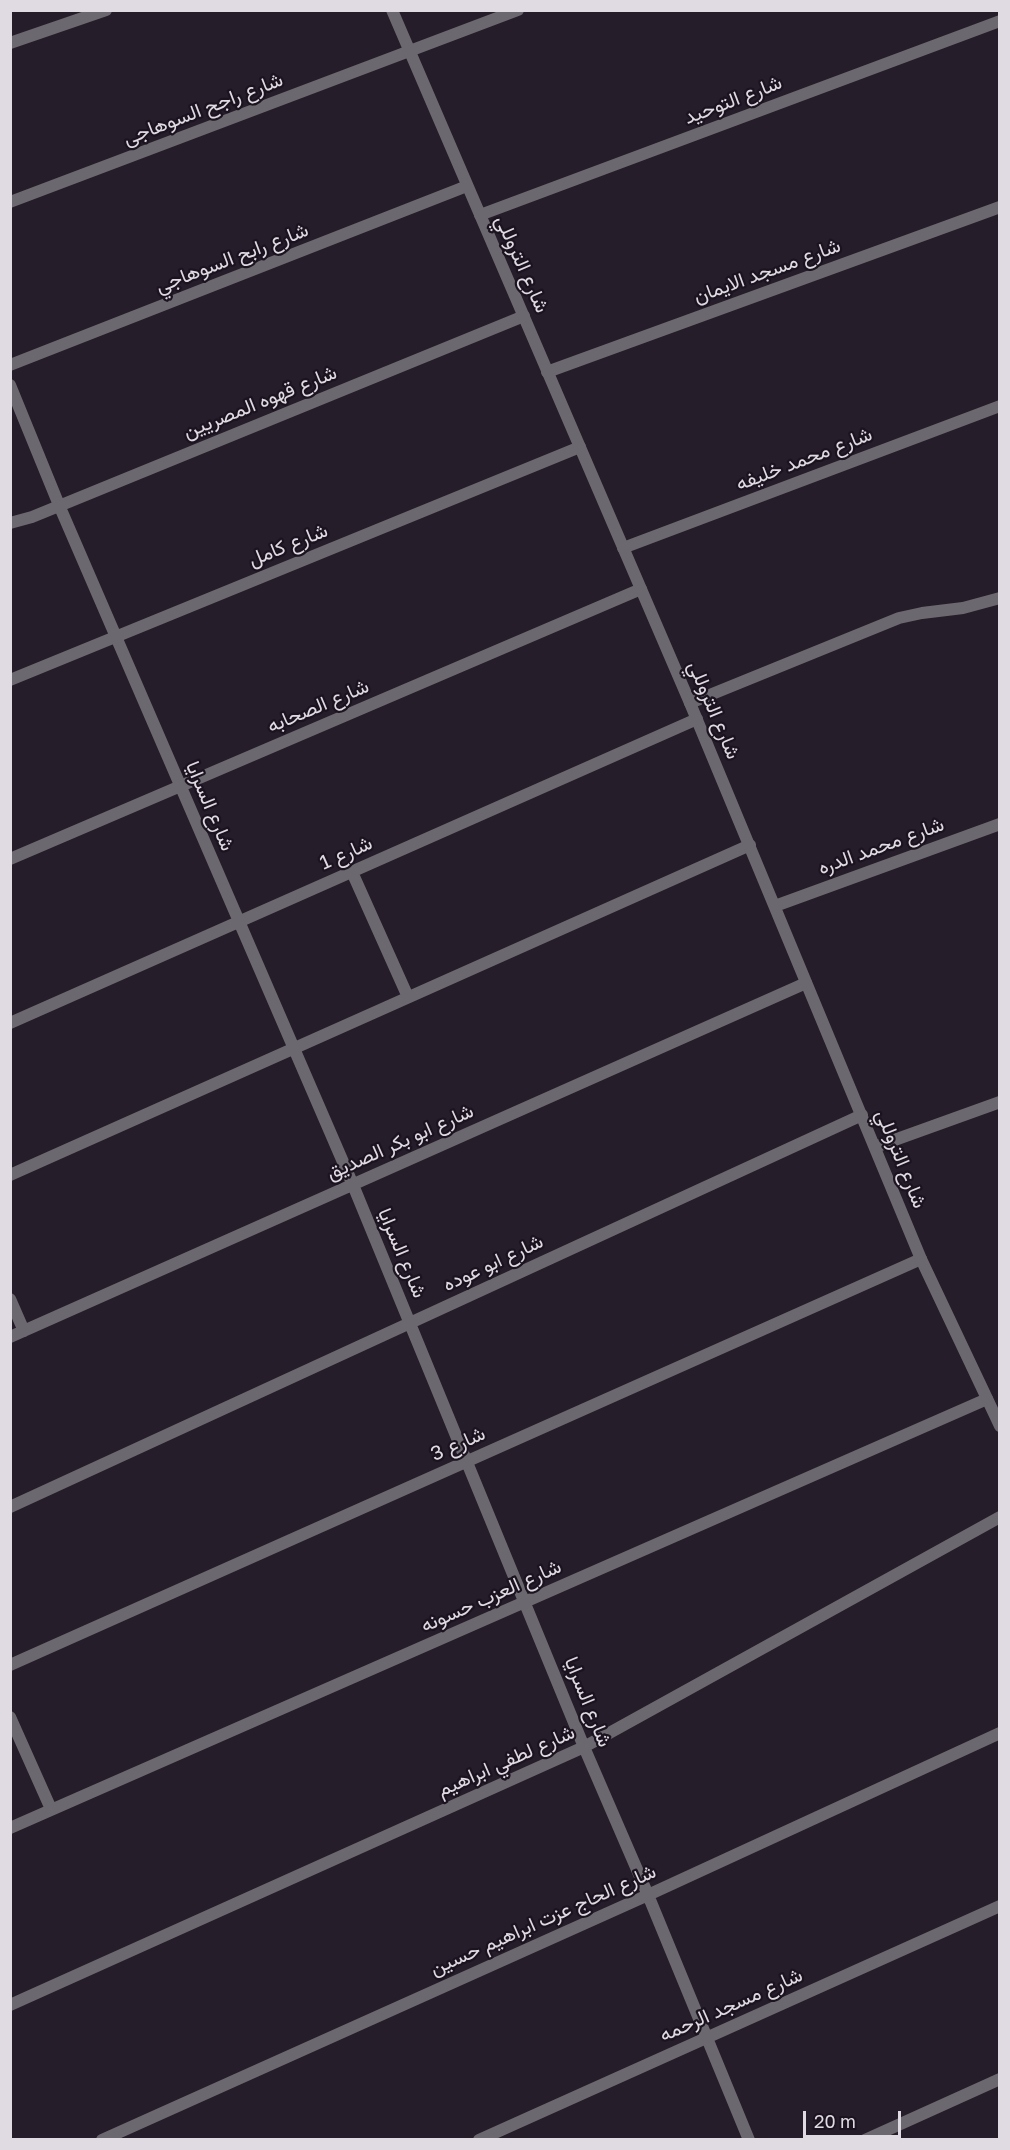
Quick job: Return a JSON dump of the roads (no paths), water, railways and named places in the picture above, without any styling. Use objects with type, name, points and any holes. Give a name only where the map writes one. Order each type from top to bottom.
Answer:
[{"type":"street","points":[[10,43],[106,10]]},
{"type":"street","name":"شارع التروللي","points":[[392,10],[697,719],[921,1259],[999,1426]]},
{"type":"street","name":"شارع راجح السوهاجى","points":[[10,202],[410,53],[518,10]]},
{"type":"street","name":"شارع التوحيد","points":[[480,215],[999,21]]},
{"type":"street","name":"شارع رابح السوهاجي","points":[[10,365],[467,186]]},
{"type":"street","name":"شارع مسجد الايمان","points":[[547,372],[999,207]]},
{"type":"street","name":"شارع قهوه المصريين","points":[[10,523],[33,517],[524,316]]},
{"type":"street","name":"شارع السرايا","points":[[10,385],[59,505],[353,1185],[584,1747],[749,2139]]},
{"type":"street","name":"شارع محمد خليفه","points":[[623,548],[999,406]]},
{"type":"street","name":"شارع كامل","points":[[10,680],[580,447]]},
{"type":"street","name":"شارع الصحابه","points":[[10,859],[641,589]]},
{"type":"street","points":[[690,704],[899,618],[963,608],[999,598]]},
{"type":"street","name":"شارع 1","points":[[10,1023],[697,719]]},
{"type":"street","name":"شارع محمد الدره","points":[[775,906],[999,824]]},
{"type":"street","points":[[10,1175],[750,845]]},
{"type":"street","points":[[352,872],[408,997]]},
{"type":"street","name":"شارع ابو بكر الصديق","points":[[10,1337],[806,983]]},
{"type":"street","points":[[875,1147],[999,1102]]},
{"type":"street","name":"شارع ابو عوده","points":[[10,1507],[862,1115]]},
{"type":"street","name":"شارع 3","points":[[10,1665],[921,1259]]},
{"type":"street","points":[[10,1299],[24,1331]]},
{"type":"street","name":"شارع العزب حسونه","points":[[10,1828],[987,1399]]},
{"type":"street","name":"شارع لطفي ابراهيم","points":[[10,2005],[584,1747],[999,1517]]},
{"type":"street","points":[[10,1717],[51,1809]]},
{"type":"street","name":"شارع الحاج عزت ابراهيم حسين","points":[[102,2139],[648,1895],[999,1733]]},
{"type":"street","name":"شارع مسجد الرحمه","points":[[479,2139],[999,1906]]},
{"type":"street","points":[[864,2139],[999,2079]]}]
